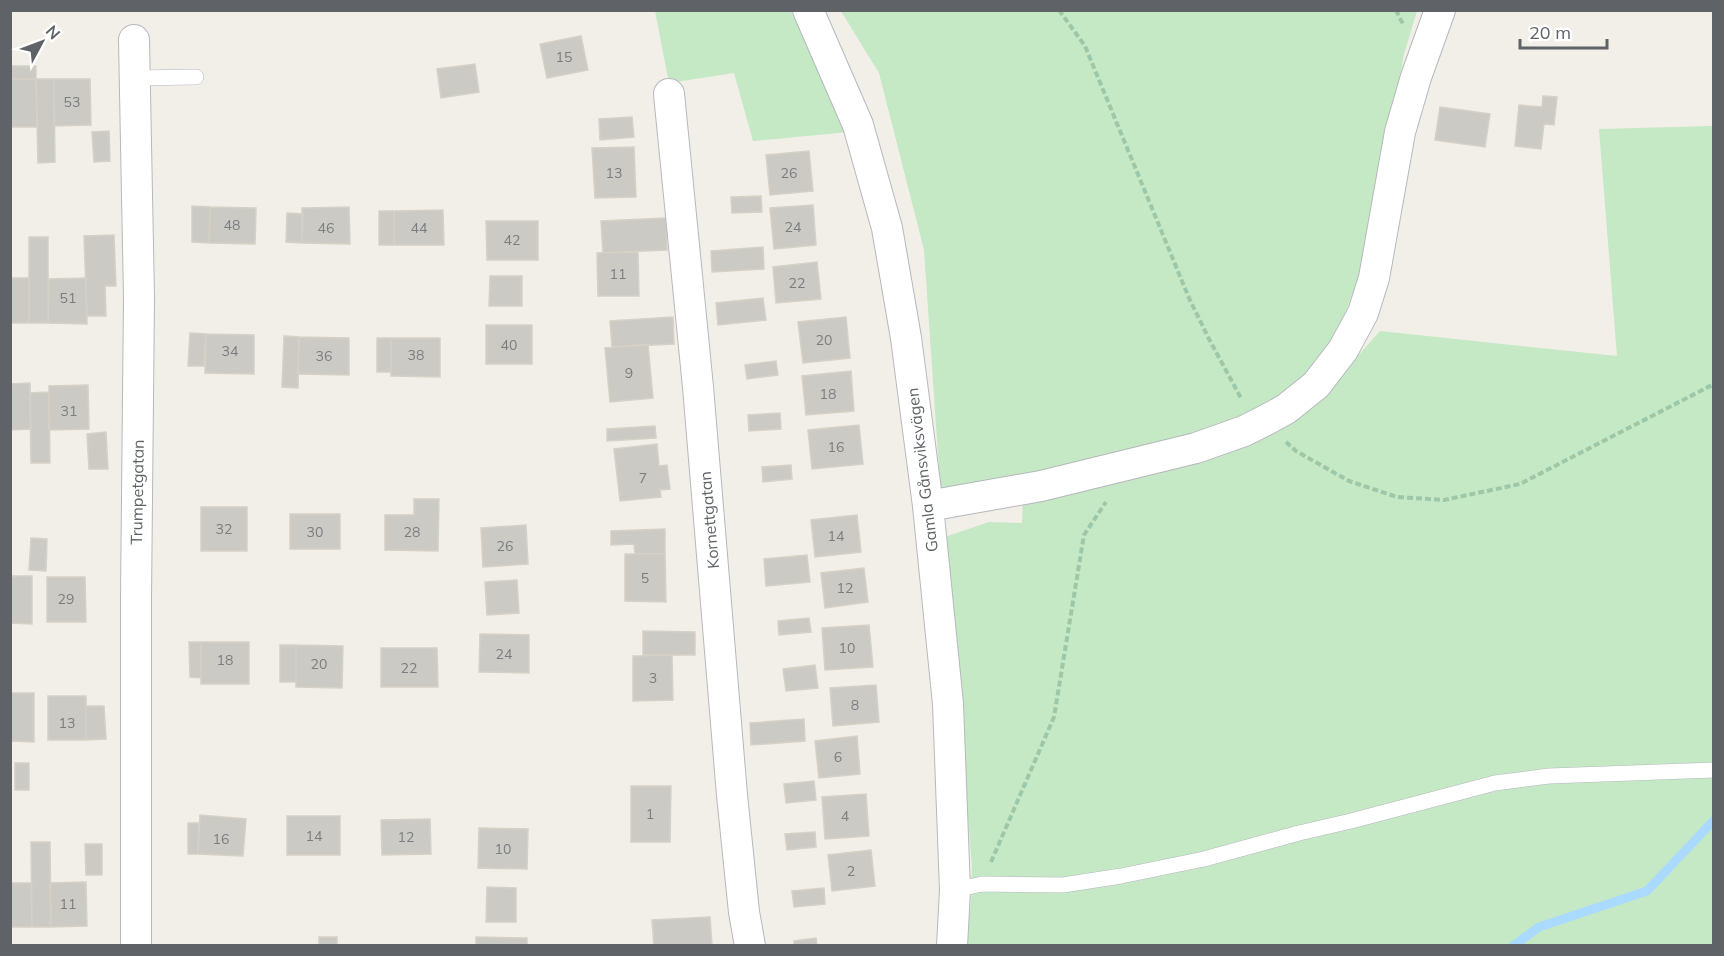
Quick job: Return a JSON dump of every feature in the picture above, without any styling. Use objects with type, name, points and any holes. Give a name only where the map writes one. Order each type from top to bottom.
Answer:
[{"type":"street","name":"Gamla Gånsviksvägen","points":[[808,10],[858,125],[887,228],[906,338],[928,506],[969,887],[952,945]]},
{"type":"street","points":[[928,506],[1041,486],[1196,447],[1244,431],[1286,410],[1316,385],[1343,351],[1364,313],[1400,132],[1416,76],[1440,10]]},
{"type":"street","name":"Trumpetgatan","points":[[134,40],[139,298],[136,945]]},
{"type":"street","name":"Kornettgatan","points":[[669,94],[698,387],[732,795],[744,912],[750,945]]},
{"type":"lane","points":[[135,78],[196,77]]},
{"type":"lane","points":[[969,887],[1063,885],[1121,876],[1204,859],[1495,783],[1549,776],[1713,770]]},
{"type":"path","points":[[969,887],[1054,717],[1084,535],[1132,464]]},
{"type":"green space","points":[[655,11],[791,11],[849,132],[753,141],[734,73],[669,83]]},
{"type":"green space","points":[[841,11],[1417,11],[1404,54],[1367,255],[1330,353],[1300,390],[1218,431],[941,498],[924,250],[879,73]]},
{"type":"green space","points":[[1713,126],[1713,945],[966,945],[972,867],[945,537],[989,522],[1022,523],[1023,494],[1290,413],[1356,358],[1380,331],[1617,356],[1599,129]]},
{"type":"building","points":[[581,36],[588,70],[547,78],[540,44]]},
{"type":"building","points":[[475,64],[479,92],[441,98],[437,69]]},
{"type":"building","points":[[10,66],[36,66],[36,79],[10,79]]},
{"type":"building","points":[[10,79],[36,79],[37,127],[10,127]]},
{"type":"building","points":[[36,79],[54,79],[55,162],[38,163]]},
{"type":"building","points":[[54,79],[90,79],[91,125],[54,126]]},
{"type":"building","points":[[1543,96],[1557,97],[1554,125],[1544,124],[1541,149],[1515,146],[1519,105],[1542,107]]},
{"type":"building","points":[[1440,107],[1490,114],[1485,147],[1435,140]]},
{"type":"building","points":[[632,117],[634,137],[600,140],[599,119]]},
{"type":"building","points":[[109,131],[110,161],[94,162],[92,132]]},
{"type":"building","points":[[634,147],[636,197],[595,198],[592,148]]},
{"type":"building","points":[[809,151],[813,191],[770,195],[766,155]]},
{"type":"building","points":[[761,196],[762,212],[732,213],[731,197]]},
{"type":"building","points":[[813,205],[816,245],[774,249],[770,208]]},
{"type":"building","points":[[192,206],[210,207],[209,243],[192,242]]},
{"type":"building","points":[[210,207],[256,208],[255,244],[209,243]]},
{"type":"building","points":[[349,207],[350,244],[302,243],[302,208]]},
{"type":"building","points":[[443,210],[444,245],[394,245],[394,211]]},
{"type":"building","points":[[379,211],[394,211],[394,245],[379,245]]},
{"type":"building","points":[[287,213],[303,214],[302,243],[286,242]]},
{"type":"building","points":[[666,218],[667,250],[603,253],[601,221]]},
{"type":"building","points":[[486,221],[538,221],[538,260],[487,260]]},
{"type":"building","points":[[114,235],[116,286],[105,286],[106,316],[87,316],[84,236]]},
{"type":"building","points":[[29,237],[48,237],[48,323],[29,323]]},
{"type":"building","points":[[763,247],[764,269],[712,272],[711,251]]},
{"type":"building","points":[[638,252],[639,296],[598,296],[597,253]]},
{"type":"building","points":[[817,262],[821,299],[776,303],[773,267]]},
{"type":"building","points":[[490,276],[522,276],[522,306],[489,306]]},
{"type":"building","points":[[10,278],[29,278],[29,323],[10,323]]},
{"type":"building","points":[[86,278],[87,324],[48,323],[49,279]]},
{"type":"building","points":[[763,298],[766,320],[718,325],[716,303]]},
{"type":"building","points":[[673,317],[674,344],[612,347],[610,321]]},
{"type":"building","points":[[846,317],[850,358],[803,363],[798,322]]},
{"type":"building","points":[[486,325],[532,325],[532,364],[486,364]]},
{"type":"building","points":[[190,333],[206,334],[204,366],[188,366]]},
{"type":"building","points":[[206,334],[254,335],[254,374],[205,373]]},
{"type":"building","points":[[284,336],[299,337],[298,388],[282,387]]},
{"type":"building","points":[[299,337],[349,338],[349,375],[298,374]]},
{"type":"building","points":[[377,338],[391,338],[391,372],[377,372]]},
{"type":"building","points":[[391,338],[440,338],[440,377],[391,376]]},
{"type":"building","points":[[648,344],[653,398],[610,402],[605,348]]},
{"type":"building","points":[[776,361],[778,375],[747,379],[745,365]]},
{"type":"building","points":[[851,371],[854,411],[806,415],[802,376]]},
{"type":"building","points":[[30,383],[31,429],[10,430],[10,384]]},
{"type":"building","points":[[88,385],[89,429],[49,430],[49,386]]},
{"type":"building","points":[[49,392],[50,463],[31,463],[30,393]]},
{"type":"building","points":[[780,413],[781,429],[749,431],[748,415]]},
{"type":"building","points":[[859,425],[863,464],[812,469],[808,430]]},
{"type":"building","points":[[655,426],[656,438],[607,441],[607,429]]},
{"type":"building","points":[[106,432],[108,469],[89,469],[87,434]]},
{"type":"building","points":[[657,444],[659,466],[667,465],[670,489],[660,490],[661,497],[620,501],[614,449]]},
{"type":"building","points":[[791,465],[792,479],[763,482],[762,467]]},
{"type":"building","points":[[414,499],[439,499],[438,551],[385,550],[385,515],[414,515]]},
{"type":"building","points":[[201,507],[247,507],[247,551],[201,551]]},
{"type":"building","points":[[290,514],[340,514],[340,549],[290,549]]},
{"type":"building","points":[[857,515],[861,552],[815,557],[811,520]]},
{"type":"building","points":[[526,525],[528,564],[483,567],[481,528]]},
{"type":"building","points":[[665,529],[665,554],[635,554],[634,544],[611,545],[611,531]]},
{"type":"building","points":[[31,538],[47,539],[46,571],[29,570]]},
{"type":"building","points":[[625,554],[665,554],[666,602],[625,601]]},
{"type":"building","points":[[807,555],[810,582],[766,586],[764,559]]},
{"type":"building","points":[[864,568],[868,602],[825,608],[821,573]]},
{"type":"building","points":[[10,576],[32,576],[32,624],[10,623]]},
{"type":"building","points":[[47,577],[85,577],[86,622],[47,622]]},
{"type":"building","points":[[517,580],[519,613],[487,615],[485,582]]},
{"type":"building","points":[[809,618],[811,632],[779,635],[778,621]]},
{"type":"building","points":[[869,625],[873,667],[825,670],[822,628]]},
{"type":"building","points":[[643,631],[695,632],[695,655],[643,655]]},
{"type":"building","points":[[480,634],[529,635],[529,673],[479,672]]},
{"type":"building","points":[[189,642],[201,642],[201,678],[190,677]]},
{"type":"building","points":[[201,642],[249,642],[249,684],[201,684]]},
{"type":"building","points":[[280,645],[296,645],[296,682],[280,682]]},
{"type":"building","points":[[296,645],[343,646],[342,688],[296,687]]},
{"type":"building","points":[[381,648],[437,648],[438,687],[381,687]]},
{"type":"building","points":[[672,655],[673,700],[633,701],[633,656]]},
{"type":"building","points":[[815,665],[818,688],[786,691],[783,669]]},
{"type":"building","points":[[876,685],[879,722],[833,726],[830,688]]},
{"type":"building","points":[[10,693],[34,693],[34,742],[10,741]]},
{"type":"building","points":[[48,696],[86,696],[86,740],[48,740]]},
{"type":"building","points":[[86,706],[104,706],[106,739],[86,740]]},
{"type":"building","points":[[804,719],[805,741],[751,745],[750,723]]},
{"type":"building","points":[[857,736],[860,774],[819,778],[815,741]]},
{"type":"building","points":[[15,763],[29,763],[29,790],[15,790]]},
{"type":"building","points":[[814,781],[816,800],[786,803],[784,784]]},
{"type":"building","points":[[631,786],[671,786],[670,842],[631,842]]},
{"type":"building","points":[[866,794],[869,836],[825,839],[822,797]]},
{"type":"building","points":[[200,815],[246,819],[243,856],[198,854]]},
{"type":"building","points":[[287,816],[340,816],[340,855],[287,855]]},
{"type":"building","points":[[430,819],[431,854],[382,855],[381,820]]},
{"type":"building","points":[[188,823],[199,823],[198,854],[188,854]]},
{"type":"building","points":[[479,828],[528,829],[527,869],[478,868]]},
{"type":"building","points":[[815,832],[816,847],[787,850],[785,834]]},
{"type":"building","points":[[31,842],[50,842],[51,927],[32,927]]},
{"type":"building","points":[[85,844],[102,844],[102,875],[86,875]]},
{"type":"building","points":[[871,850],[875,886],[832,891],[828,855]]},
{"type":"building","points":[[86,882],[87,926],[51,927],[50,883]]},
{"type":"building","points":[[10,883],[31,883],[32,927],[10,927]]},
{"type":"building","points":[[487,887],[516,888],[516,922],[486,922]]},
{"type":"building","points":[[824,888],[825,904],[794,907],[792,891]]},
{"type":"building","points":[[710,917],[712,946],[654,946],[652,920]]},
{"type":"building","points":[[319,937],[337,937],[337,946],[319,946]]},
{"type":"building","points":[[476,937],[527,938],[527,946],[476,946]]},
{"type":"building","points":[[816,938],[817,946],[794,946],[794,941]]},
{"type":"waterway","points":[[1513,946],[1539,927],[1647,891],[1714,820]]}]
